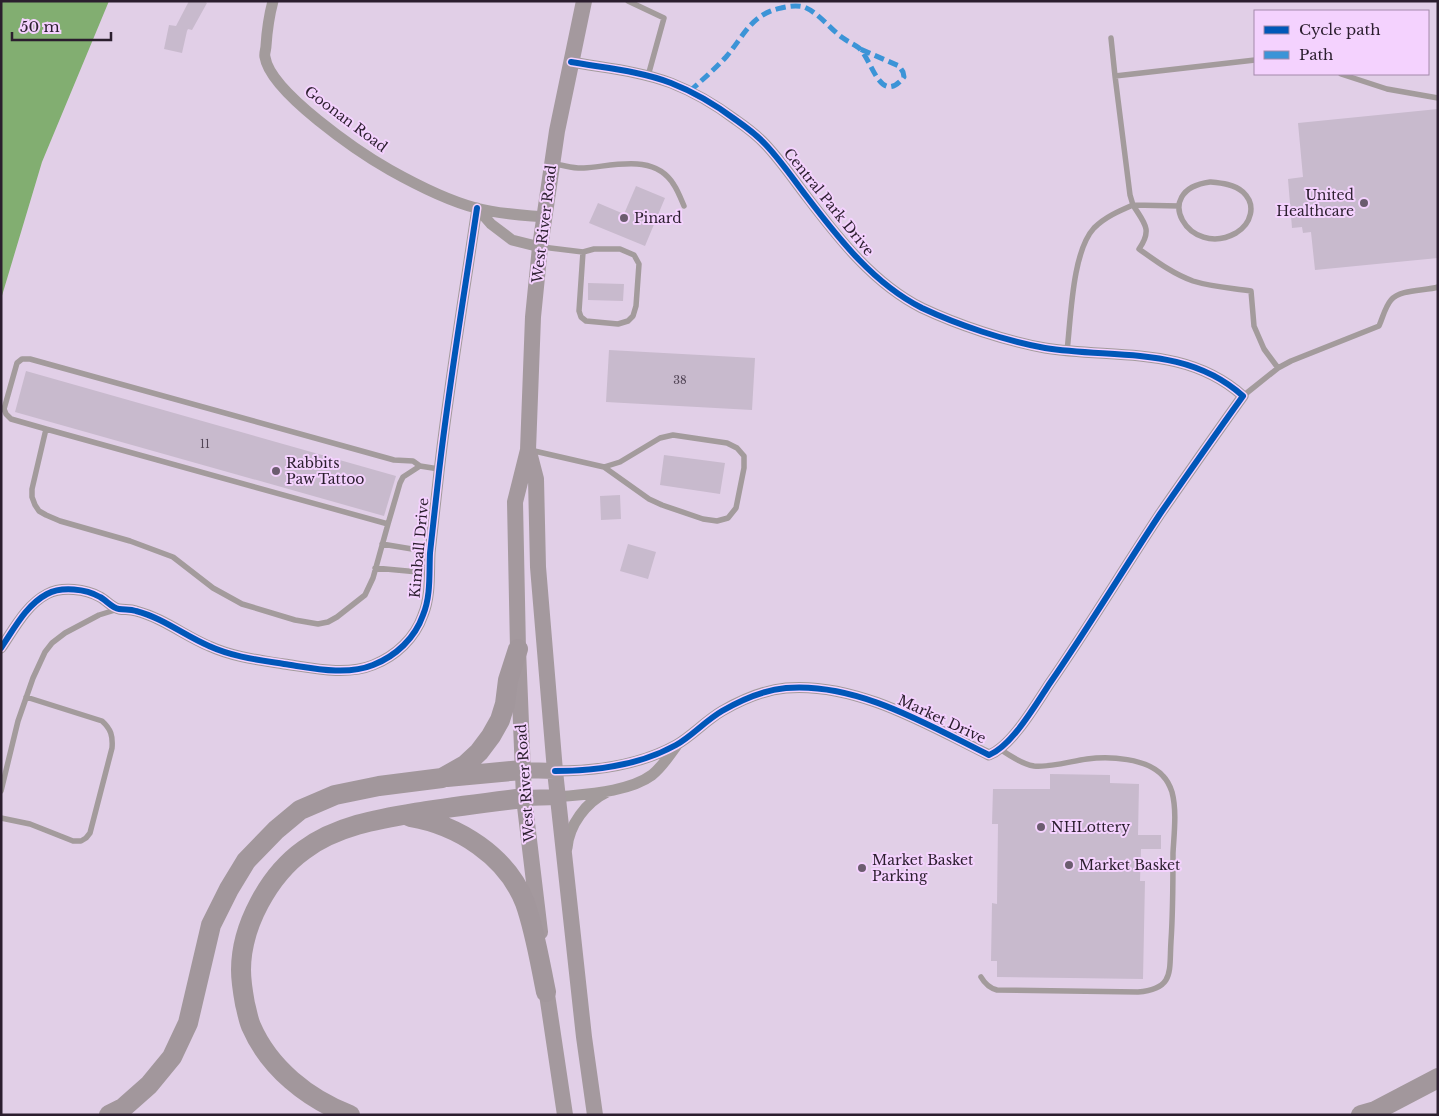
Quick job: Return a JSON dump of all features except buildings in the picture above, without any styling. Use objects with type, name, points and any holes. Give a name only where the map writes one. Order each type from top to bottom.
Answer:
[{"type":"highway","points":[[442,778],[465,765],[479,752],[491,736],[500,720],[505,704],[508,680],[518,649]]},
{"type":"highway","points":[[109,1115],[123,1108],[149,1085],[172,1057],[188,1023],[211,925],[229,888],[246,861],[276,830],[300,810],[335,795],[379,786],[522,770]]},
{"type":"highway","points":[[350,1115],[333,1108],[299,1087],[269,1057],[250,1025],[242,989],[241,969],[243,950],[255,912],[264,894],[276,877],[304,850],[339,831],[398,815],[524,798]]},
{"type":"highway","points":[[398,815],[441,825],[458,833],[480,846],[501,865],[515,884],[524,902],[546,992]]},
{"type":"highway","points":[[1361,1115],[1375,1111],[1438,1078]]},
{"type":"main road","name":"West River Road","points":[[565,1115],[546,992],[539,914],[524,798],[515,502],[528,450],[533,317],[544,216],[552,164],[584,1]]},
{"type":"main road","name":"West River Road","points":[[528,450],[536,479],[538,567],[555,771],[584,1037],[595,1115]]},
{"type":"main road","points":[[522,770],[555,771]]},
{"type":"main road","points":[[524,798],[558,797]]},
{"type":"street","name":"Goonan Road","points":[[273,1],[268,22],[265,58],[270,70],[279,84],[329,128],[377,162],[422,187],[477,208],[511,214],[544,216]]},
{"type":"street","name":"Central Park Drive","points":[[571,62],[648,76],[670,82],[718,107],[754,134],[778,158],[809,200],[869,270],[904,298],[923,308],[985,332],[1018,342],[1067,351],[1160,358],[1183,363],[1207,371],[1243,396]]},
{"type":"street","name":"Goonan Road","points":[[477,208],[491,224],[512,240],[540,247]]},
{"type":"street","name":"Kimball Drive","points":[[1,648],[24,613],[35,602],[49,593],[64,590],[99,596],[117,609],[125,608],[147,614],[211,647],[252,659],[320,669],[359,668],[372,665],[384,659],[402,646],[414,634],[424,613],[427,601],[439,469],[477,208]]},
{"type":"street","name":"Market Drive","points":[[565,860],[571,830],[600,795],[650,776],[658,770],[678,744],[708,720],[736,704],[770,691],[785,688],[802,688],[832,691],[878,703],[921,721],[989,755],[1000,749],[1021,726],[1160,515],[1243,396]]},
{"type":"street","name":"Market Drive","points":[[555,771],[616,766],[646,758],[678,744]]},
{"type":"street","name":"Market Drive","points":[[558,797],[612,790]]},
{"type":"lane","points":[[628,1],[664,18],[648,76]]},
{"type":"lane","points":[[1111,38],[1130,196],[1147,233],[1146,239],[1139,249],[1163,266],[1192,280],[1209,285],[1251,291],[1254,326],[1264,350],[1278,368]]},
{"type":"lane","points":[[1115,76],[1254,60]]},
{"type":"lane","points":[[1344,75],[1387,89],[1438,98]]},
{"type":"lane","points":[[552,164],[582,168],[638,163],[654,168],[666,175],[674,184],[684,206]]},
{"type":"lane","points":[[1223,183],[1234,186],[1242,191],[1251,205],[1251,215],[1247,223],[1237,232],[1222,238],[1210,238],[1196,233],[1184,225],[1180,217],[1179,206],[1183,196],[1197,184],[1223,183]]},
{"type":"lane","points":[[1067,351],[1080,254],[1085,241],[1093,229],[1115,212],[1133,205],[1179,206]]},
{"type":"lane","points":[[540,247],[583,252],[594,249],[620,249],[634,255],[639,264],[636,306],[633,316],[628,321],[618,324],[586,321],[581,317],[579,311],[583,252]]},
{"type":"lane","points":[[1243,396],[1278,368],[1306,354],[1379,326],[1392,299],[1398,294],[1438,287]]},
{"type":"lane","points":[[388,524],[11,419],[4,409],[17,363],[22,359],[30,359],[394,460],[413,461],[420,466],[439,469]]},
{"type":"lane","points":[[46,429],[32,489],[32,497],[39,510],[60,521],[130,541],[173,557],[213,588],[242,604],[294,620],[318,624],[328,622],[365,595],[373,578],[400,483],[403,477],[420,466]]},
{"type":"lane","points":[[528,450],[604,467],[662,505],[703,519],[717,521],[728,518],[736,508],[744,468],[744,456],[737,448],[727,443],[673,435],[660,438],[620,462],[604,467]]},
{"type":"lane","points":[[382,544],[430,552]]},
{"type":"lane","points":[[376,568],[429,573]]},
{"type":"lane","points":[[1,792],[18,721],[45,652],[52,643],[65,633],[100,615],[117,609]]},
{"type":"lane","points":[[1,818],[30,824],[73,841],[81,841],[86,838],[90,833],[112,748],[112,732],[102,722],[26,697]]},
{"type":"lane","points":[[981,976],[984,983],[990,988],[997,990],[1138,992],[1159,988],[1166,982],[1169,972],[1172,935],[1174,816],[1172,794],[1163,775],[1155,768],[1144,764],[1111,758],[1032,766],[1000,749]]},
{"type":"shaded area","points":[[1,1],[109,1],[42,162],[1,299]]},
{"type":"marked path","points":[[690,91],[726,57],[755,21],[762,15],[781,8],[801,6],[815,13],[838,34],[859,48],[877,78],[883,84],[889,87],[896,85],[904,77],[899,66],[860,49]]},
{"type":"cycle path","points":[[555,771],[617,766],[648,758],[676,745],[716,715],[737,703],[761,693],[786,688],[813,688],[865,699],[917,719],[989,755],[1006,743],[1031,713],[1160,514],[1243,396],[1221,380],[1198,369],[1174,361],[1030,345],[982,332],[922,308],[888,286],[873,273],[832,229],[763,141],[728,114],[696,95],[659,79],[571,62]]},
{"type":"cycle path","points":[[1,648],[33,604],[47,594],[67,589],[88,592],[100,597],[116,608],[134,610],[146,614],[218,650],[265,661],[317,669],[352,670],[373,665],[389,657],[404,645],[415,631],[426,608],[430,553],[443,439],[477,208]]},
{"type":"place","name":"United Healthcare","points":[[1364,203]]},
{"type":"place","name":"Pinard","points":[[624,218]]},
{"type":"place","name":"Rabbits Paw Tattoo","points":[[276,471]]},
{"type":"place","name":"NHLottery","points":[[1041,827]]},
{"type":"place","name":"Market Basket","points":[[1069,865]]},
{"type":"place","name":"Market Basket Parking","points":[[862,868]]}]
